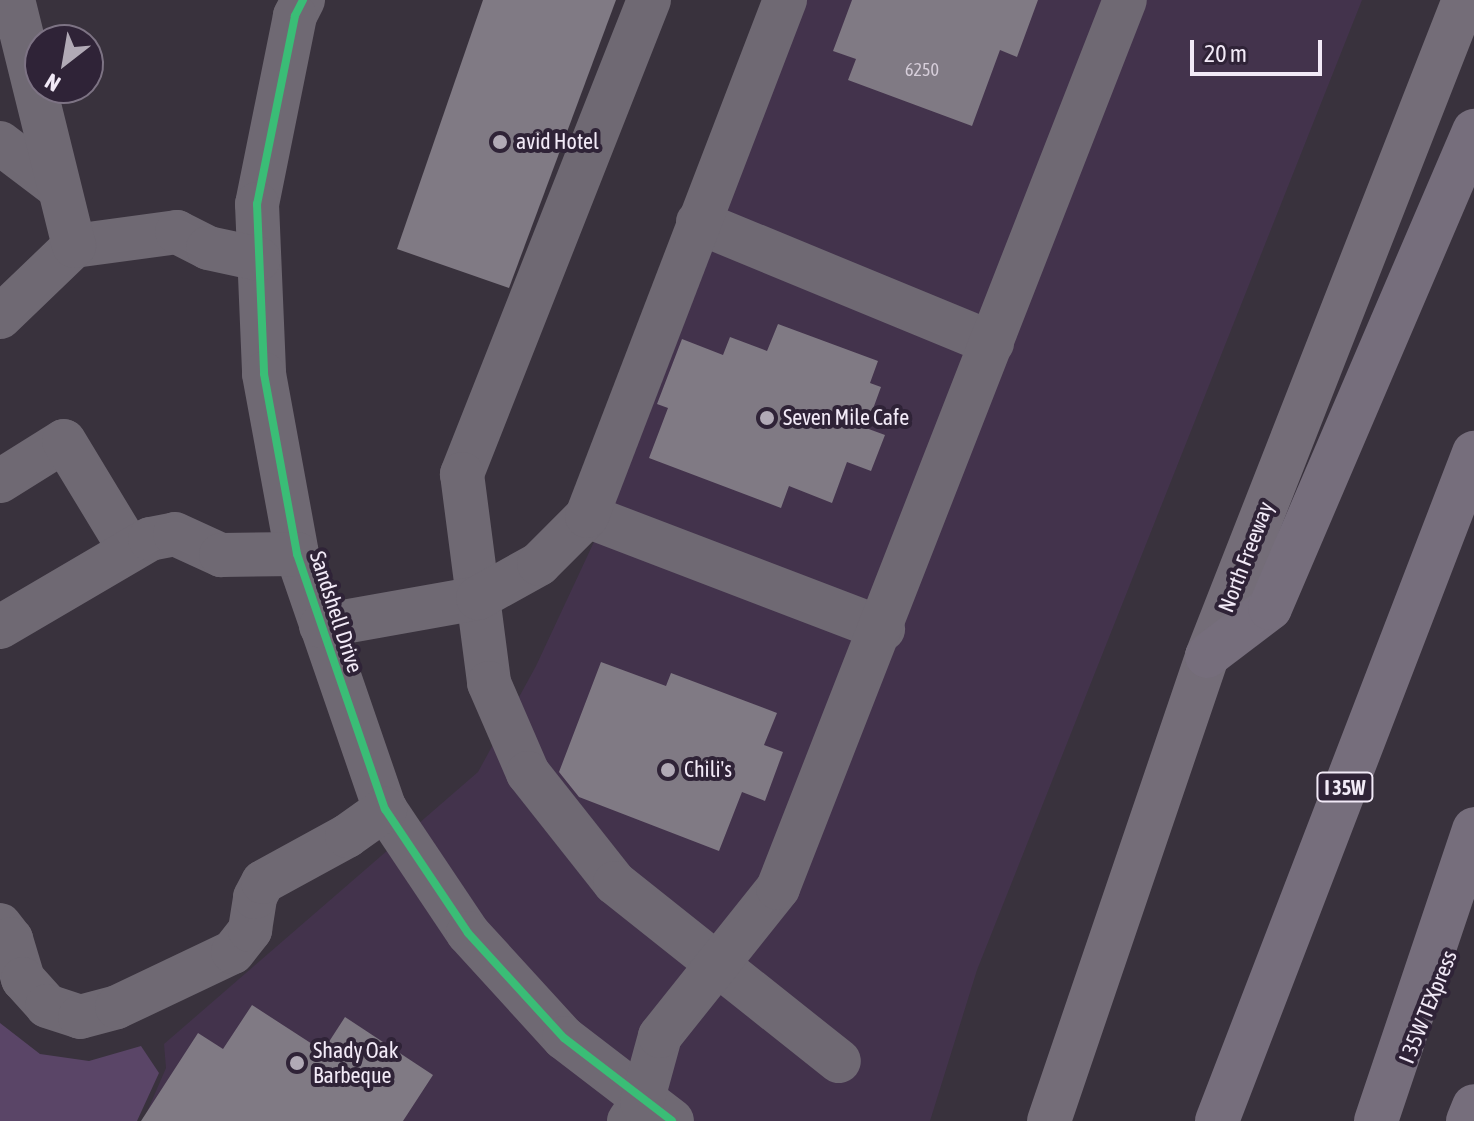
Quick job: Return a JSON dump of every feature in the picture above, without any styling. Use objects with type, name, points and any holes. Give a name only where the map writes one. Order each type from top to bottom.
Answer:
[{"type":"highway","points":[[1207,656],[1270,608],[1474,131]]},
{"type":"highway","name":"I 35W","points":[[1217,1121],[1474,453]]},
{"type":"highway","points":[[1379,1121],[1474,829]]},
{"type":"highway","name":"I 35W TEXpress","points":[[1379,1121],[1474,893]]},
{"type":"highway","points":[[1468,1121],[1474,1106]]},
{"type":"main road","name":"North Freeway","points":[[1049,1121],[1207,656],[1464,0]]},
{"type":"street","points":[[13,0],[74,246]]},
{"type":"street","name":"Sandshell Drive","points":[[303,0],[295,16],[257,204],[264,374],[297,554],[385,809],[468,933],[564,1038],[648,1115]]},
{"type":"street","points":[[649,0],[462,474],[489,683],[528,773],[615,883],[839,1061]]},
{"type":"street","points":[[321,626],[478,598],[539,564],[587,516],[785,0]]},
{"type":"street","points":[[648,1115],[660,1036],[778,888],[883,629],[1125,0]]},
{"type":"street","points":[[0,143],[59,188]]},
{"type":"street","points":[[698,222],[992,343]]},
{"type":"street","points":[[0,317],[74,246],[177,232],[208,248],[259,259]]},
{"type":"street","points":[[0,481],[64,441],[130,550]]},
{"type":"street","points":[[587,516],[883,629]]},
{"type":"street","points":[[0,627],[150,539],[175,534],[221,555],[297,554]]},
{"type":"street","points":[[0,925],[11,939],[23,979],[47,1006],[80,1017],[117,1007],[233,952],[250,930],[255,897],[263,882],[385,809]]},
{"type":"shaded area","points":[[805,0],[1362,0],[977,970],[930,1121],[143,1121],[166,1068],[164,1044],[478,772],[536,666],[614,499]]},
{"type":"shaded area","points":[[0,1023],[40,1054],[89,1061],[141,1046],[159,1073],[137,1121],[0,1121]]},
{"type":"building","name":"avid Hotel","points":[[483,0],[616,0],[509,288],[397,249]]},
{"type":"building","points":[[852,0],[1038,0],[1017,57],[1000,50],[972,126],[848,80],[856,59],[833,51]]},
{"type":"building","name":"Seven Mile Cafe","points":[[778,324],[878,361],[870,383],[881,387],[866,428],[885,435],[871,471],[847,462],[832,503],[789,486],[781,508],[649,458],[668,408],[657,404],[682,339],[723,355],[730,337],[767,351]]},
{"type":"building","name":"Chili's","points":[[601,662],[666,686],[671,673],[777,713],[764,745],[783,752],[765,801],[742,792],[719,851],[579,797],[559,772]]},
{"type":"building","name":"Shady Oak Barbeque","points":[[252,1005],[323,1051],[345,1017],[433,1075],[403,1121],[141,1121],[198,1033],[223,1049]]},
{"type":"cycle path","points":[[303,0],[295,16],[257,204],[264,374],[297,554],[385,809],[468,933],[564,1038],[672,1121]]},
{"type":"place","name":"avid Hotel","points":[[500,142]]},
{"type":"place","name":"Seven Mile Cafe","points":[[767,418]]},
{"type":"place","name":"Chili's","points":[[668,770]]},
{"type":"place","name":"Shady Oak Barbeque","points":[[297,1063]]}]
